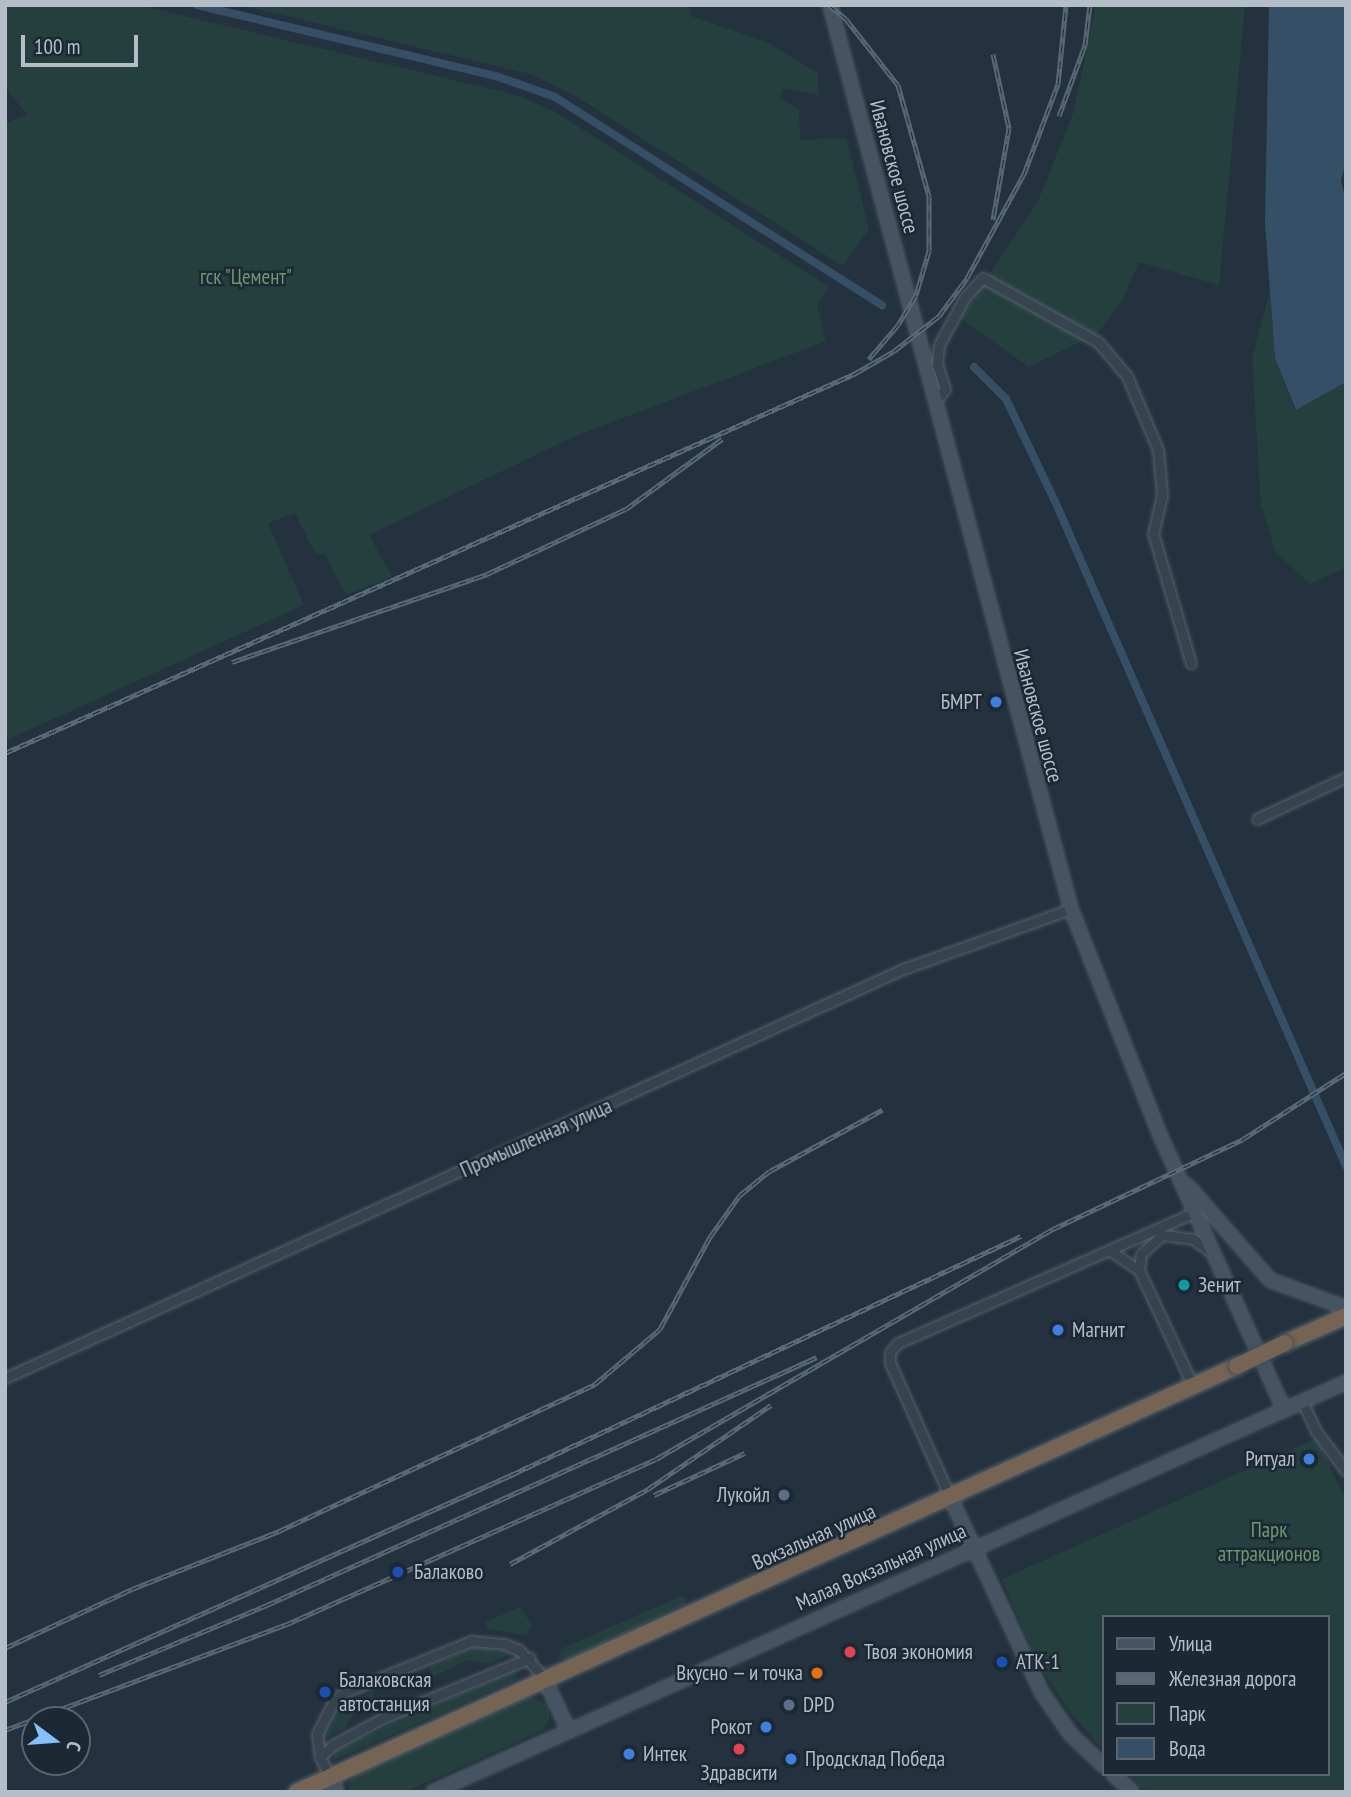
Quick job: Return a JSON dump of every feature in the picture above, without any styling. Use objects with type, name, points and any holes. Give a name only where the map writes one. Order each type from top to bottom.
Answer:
[{"type":"highway","name":"Вокзальная улица","points":[[297,1792],[544,1678],[950,1499],[1346,1316]]},
{"type":"street","name":"Ивановское шоссе","points":[[830,5],[1071,909],[1114,1026],[1284,1410]]},
{"type":"street","points":[[935,401],[945,389],[937,364],[939,345],[965,296],[983,278],[1098,342],[1127,376],[1158,450],[1162,495],[1153,533],[1191,664]]},
{"type":"street","points":[[1257,819],[1346,777]]},
{"type":"street","name":"Промышленная улица","points":[[5,1378],[904,969],[1071,909]]},
{"type":"street","points":[[1179,1176],[1270,1280],[1346,1308]]},
{"type":"street","points":[[1102,1764],[1072,1735],[1042,1693],[950,1499],[890,1363],[890,1352],[898,1343],[1195,1212]]},
{"type":"street","points":[[1139,1270],[1141,1254],[1162,1235],[1193,1239],[1214,1255]]},
{"type":"street","points":[[1109,1250],[1139,1270],[1193,1386]]},
{"type":"street","name":"Малая Вокзальная улица","points":[[433,1792],[455,1787],[568,1730],[1346,1382]]},
{"type":"street","points":[[1302,1401],[1317,1431],[1346,1471]]},
{"type":"street","points":[[337,1792],[320,1757],[317,1734],[333,1702],[343,1693],[471,1641],[504,1644],[530,1658],[544,1678],[568,1730]]},
{"type":"street","points":[[320,1757],[333,1745],[381,1719],[530,1658]]},
{"type":"street","points":[[1115,1776],[1132,1792]]},
{"type":"green space","name":"гск \"Цемент\"","points":[[5,5],[139,5],[520,96],[557,113],[829,287],[817,305],[826,341],[573,437],[369,535],[392,577],[346,595],[325,554],[315,553],[295,513],[268,523],[304,605],[5,741],[5,124],[27,114],[5,88]]},
{"type":"green space","points":[[240,5],[688,5],[691,16],[769,43],[818,73],[818,95],[783,88],[779,98],[799,109],[800,140],[846,138],[869,229],[843,266],[577,97],[530,74]]},
{"type":"green space","points":[[1096,5],[1245,5],[1219,285],[1139,262],[1122,301],[1098,333],[1029,367],[960,318],[1038,201],[1074,111]]},
{"type":"green space","points":[[1270,291],[1275,358],[1295,410],[1346,382],[1346,567],[1310,584],[1276,552],[1261,505],[1252,357]]},
{"type":"green space","name":"Парк аттракционов","points":[[1317,1438],[1346,1501],[1346,1792],[1146,1792],[1130,1776],[1330,1776],[1330,1615],[1102,1615],[1102,1749],[1069,1711],[1038,1663],[1002,1579]]},
{"type":"green space","points":[[681,1596],[687,1598],[685,1604],[565,1661],[559,1657],[561,1649]]},
{"type":"green space","points":[[520,1607],[532,1625],[526,1635],[488,1629],[485,1622]]},
{"type":"green space","points":[[477,1645],[512,1653],[488,1664],[468,1660],[433,1677],[429,1667]]},
{"type":"green space","points":[[515,1670],[518,1679],[334,1760],[334,1750]]},
{"type":"green space","points":[[373,1692],[377,1703],[353,1715],[345,1729],[322,1739],[337,1709]]},
{"type":"green space","points":[[528,1695],[549,1706],[549,1719],[543,1730],[405,1792],[349,1792],[349,1782],[357,1773]]},
{"type":"water","points":[[1269,5],[1346,5],[1346,161],[1341,181],[1346,203],[1346,382],[1296,410],[1275,358],[1265,224]]},
{"type":"waterway","points":[[197,5],[496,76],[555,97],[882,305]]},
{"type":"waterway","points":[[974,367],[1006,399],[1054,499],[1346,1166]]},
{"type":"railway","points":[[829,5],[846,19],[898,85],[929,196],[929,251],[916,295],[898,325],[869,359]]},
{"type":"railway","points":[[5,753],[854,374],[894,351],[939,316],[967,278],[1024,174],[1058,84],[1066,5]]},
{"type":"railway","points":[[1059,116],[1085,45],[1090,5]]},
{"type":"railway","points":[[993,54],[1009,128],[993,220]]},
{"type":"railway","points":[[232,662],[487,574],[626,509],[722,439]]},
{"type":"railway","points":[[5,1730],[285,1625],[656,1459],[1053,1229],[1243,1139],[1346,1073]]},
{"type":"railway","points":[[5,1648],[132,1589],[279,1531],[595,1384],[660,1329],[710,1237],[740,1195],[770,1171],[882,1110]]},
{"type":"railway","points":[[5,1702],[511,1475],[1021,1236]]},
{"type":"railway","points":[[99,1675],[267,1605],[817,1357]]},
{"type":"railway","points":[[510,1564],[648,1489],[771,1405]]},
{"type":"railway","points":[[654,1495],[745,1453]]},
{"type":"place","name":"БМРТ","points":[[996,702]]},
{"type":"place","name":"Зенит","points":[[1184,1285]]},
{"type":"place","name":"Магнит","points":[[1058,1330]]},
{"type":"place","name":"Ритуал","points":[[1309,1459]]},
{"type":"place","name":"Лукойл","points":[[784,1495]]},
{"type":"place","name":"Балаково","points":[[398,1572]]},
{"type":"place","name":"Твоя экономия","points":[[850,1652]]},
{"type":"place","name":"АТК-1","points":[[1002,1662]]},
{"type":"place","name":"Вкусно — и точка","points":[[817,1673]]},
{"type":"place","name":"Балаковская автостанция","points":[[325,1692]]},
{"type":"place","name":"DPD","points":[[789,1705]]},
{"type":"place","name":"Рокот","points":[[766,1727]]},
{"type":"place","name":"Здравсити","points":[[739,1749]]},
{"type":"place","name":"Интек","points":[[629,1754]]},
{"type":"place","name":"Продсклад Победа","points":[[791,1759]]}]
